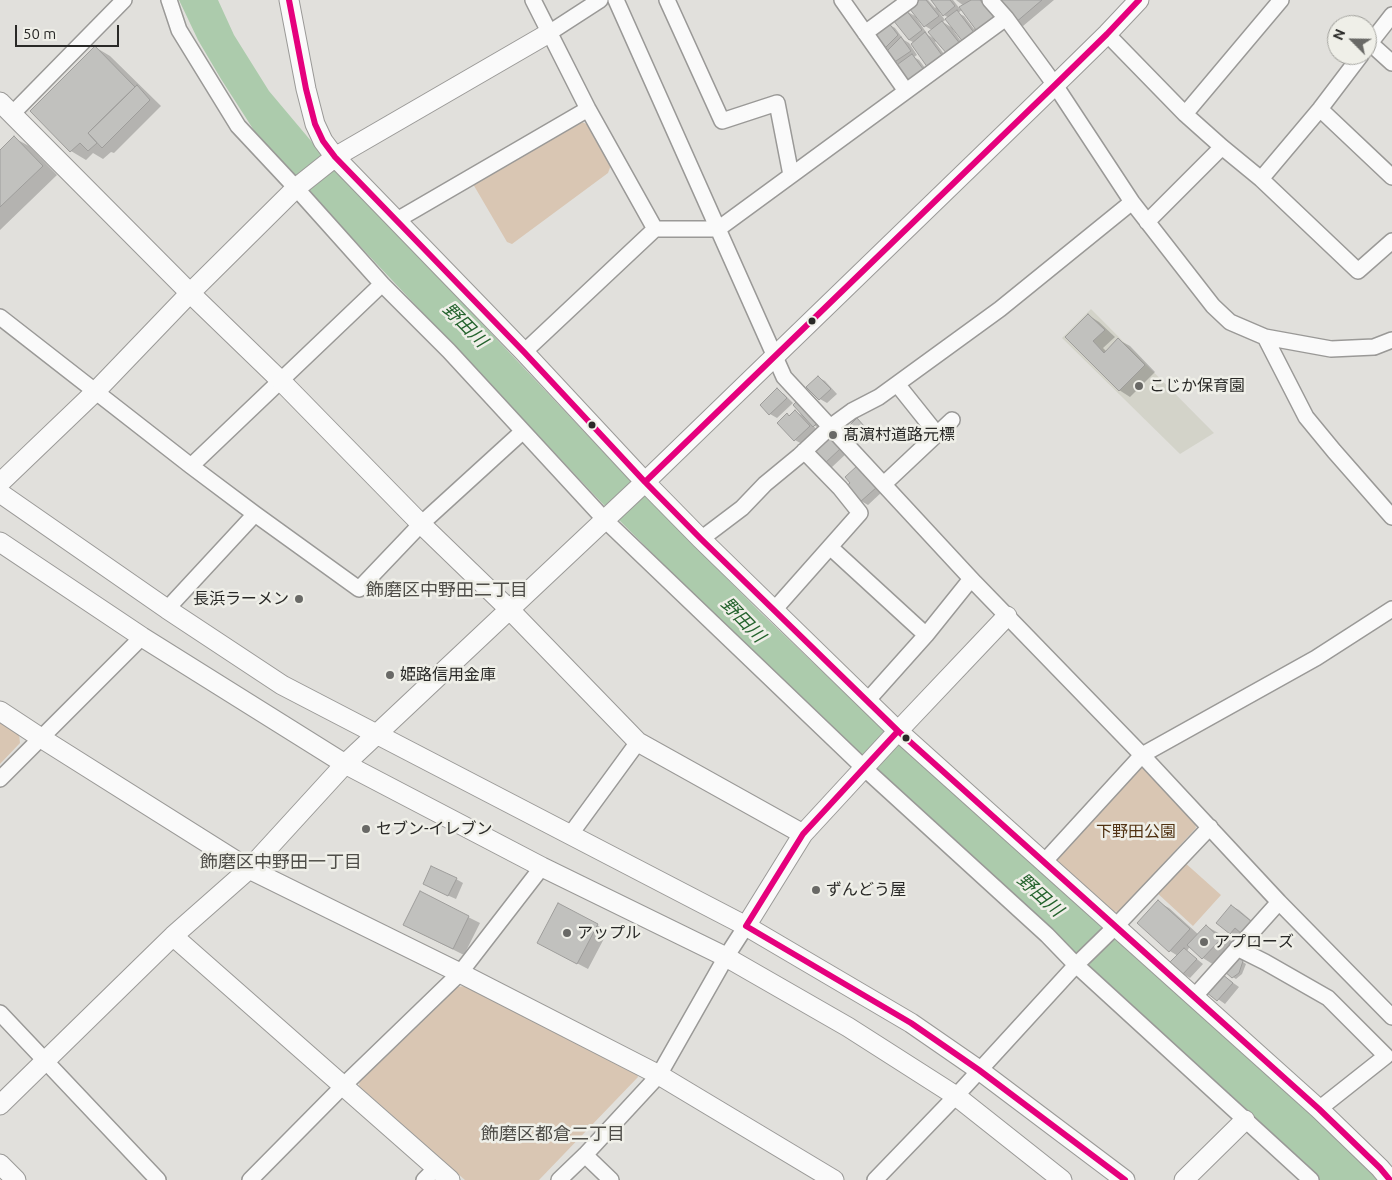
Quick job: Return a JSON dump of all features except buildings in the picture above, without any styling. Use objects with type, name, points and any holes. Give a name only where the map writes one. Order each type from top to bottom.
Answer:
[{"type":"street","points":[[124,0],[4,114],[281,381],[421,524],[509,609],[638,742],[803,834]]},
{"type":"street","points":[[169,0],[179,30],[238,126],[382,284],[449,351],[605,520],[864,768],[1046,935],[1076,966],[1311,1180]]},
{"type":"street","points":[[289,0],[314,124],[323,141],[336,157],[524,352],[645,482],[867,701],[1319,1109],[1390,1180]]},
{"type":"street","points":[[533,0],[588,108],[655,229]]},
{"type":"street","points":[[0,483],[95,392],[190,293],[296,188],[336,157],[549,33],[600,0]]},
{"type":"street","points":[[616,0],[784,377],[971,579],[1142,755],[1279,902],[1392,1017]]},
{"type":"street","points":[[667,0],[722,122],[777,103],[791,176]]},
{"type":"street","points":[[842,0],[906,91]]},
{"type":"street","points":[[866,33],[910,0]]},
{"type":"street","points":[[990,0],[1006,18],[1055,85],[1132,202],[1213,306],[1230,322],[1265,337],[1331,349],[1374,346],[1392,340]]},
{"type":"street","points":[[0,1105],[174,936],[249,869],[345,764],[645,482],[1055,85],[1139,0]]},
{"type":"street","points":[[1185,114],[1281,0]]},
{"type":"street","points":[[1377,35],[1392,15]]},
{"type":"street","points":[[524,352],[655,229],[718,228],[1006,18]]},
{"type":"street","points":[[1107,34],[1185,114],[1261,179],[1358,271],[1392,241]]},
{"type":"street","points":[[1377,51],[1392,63]]},
{"type":"street","points":[[1261,179],[1320,109],[1353,65]]},
{"type":"street","points":[[397,220],[588,108]]},
{"type":"street","points":[[1320,109],[1392,177]]},
{"type":"street","points":[[1147,222],[1222,147]]},
{"type":"street","points":[[701,539],[742,508],[764,484],[830,427],[852,411],[879,397],[1000,309],[1132,202]]},
{"type":"street","points":[[191,466],[382,284]]},
{"type":"street","points":[[0,317],[191,466],[359,589],[421,524],[522,432]]},
{"type":"street","points":[[1265,337],[1306,417],[1392,517]]},
{"type":"street","points":[[897,384],[936,434]]},
{"type":"street","points":[[884,484],[952,420]]},
{"type":"street","points":[[774,610],[860,513],[840,488],[804,451]]},
{"type":"street","points":[[0,493],[282,685],[746,926],[910,1023],[980,1070],[1126,1180]]},
{"type":"street","points":[[168,609],[255,514]]},
{"type":"street","points":[[0,542],[142,637],[345,764],[542,866],[726,957],[848,1028],[956,1096],[1062,1180]]},
{"type":"street","points":[[830,547],[926,635]]},
{"type":"street","points":[[867,701],[926,635],[971,579]]},
{"type":"street","points":[[1044,862],[1142,755],[1316,658],[1392,609]]},
{"type":"street","points":[[559,1180],[585,1155],[659,1075],[726,957],[803,834],[1007,616]]},
{"type":"street","points":[[0,779],[142,637]]},
{"type":"street","points":[[0,711],[249,869],[460,973],[659,1075],[834,1180]]},
{"type":"street","points":[[570,834],[638,742]]},
{"type":"street","points":[[875,1180],[956,1096],[1076,966],[1210,827]]},
{"type":"street","points":[[250,1180],[344,1085],[460,973],[542,866]]},
{"type":"street","points":[[1194,997],[1279,902]]},
{"type":"street","points":[[174,936],[344,1085],[436,1176]]},
{"type":"street","points":[[1237,948],[1328,998],[1389,1053],[1319,1109]]},
{"type":"street","points":[[0,1013],[158,1180]]},
{"type":"street","points":[[1184,1180],[1245,1120]]},
{"type":"street","points":[[585,1155],[611,1180]]},
{"type":"street","points":[[0,1164],[16,1180]]},
{"type":"shaded area","name":"こじか保育園","points":[[1091,309],[1214,433],[1180,454],[1062,338]]},
{"type":"green space","points":[[579,121],[587,124],[611,165],[608,173],[512,244],[507,242],[473,184]]},
{"type":"green space","points":[[0,722],[19,734],[20,743],[0,764]]},
{"type":"green space","name":"下野田公園","points":[[1143,768],[1194,819],[1196,828],[1119,912],[1109,911],[1056,866],[1055,858],[1136,769]]},
{"type":"green space","points":[[1183,861],[1221,895],[1193,926],[1155,891]]},
{"type":"green space","points":[[465,986],[636,1072],[638,1077],[539,1180],[465,1180],[359,1086],[360,1078],[456,987]]},
{"type":"water","name":"野田川","points":[[179,0],[218,0],[234,35],[269,91],[322,154],[625,475],[759,611],[895,741],[1364,1163],[1379,1180],[1320,1180],[873,767],[735,636],[600,501],[293,175],[255,132],[198,40]]},
{"type":"transit line","points":[[289,0],[306,89],[315,124],[323,141],[335,157],[524,352],[645,482],[898,731],[1319,1109],[1390,1180]]},
{"type":"transit line","points":[[645,482],[1055,85],[1139,0]]},
{"type":"transit line","points":[[898,731],[803,834],[746,926],[911,1023],[979,1070],[1125,1180]]},
{"type":"place","name":"こじか保育園","points":[[1139,386]]},
{"type":"place","name":"髙濵村道路元標","points":[[833,435]]},
{"type":"place","name":"長浜ラーメン","points":[[299,599]]},
{"type":"place","name":"姫路信用金庫","points":[[390,675]]},
{"type":"place","name":"セブン-イレブン","points":[[366,829]]},
{"type":"place","name":"ずんどう屋","points":[[816,890]]},
{"type":"place","name":"アップル","points":[[567,933]]},
{"type":"place","name":"アプローズ","points":[[1204,942]]},
{"type":"district","name":"飾磨区中野田二丁目","points":[[447,590]]},
{"type":"district","name":"飾磨区中野田一丁目","points":[[281,862]]},
{"type":"district","name":"飾磨区都倉二丁目","points":[[553,1134]]}]
